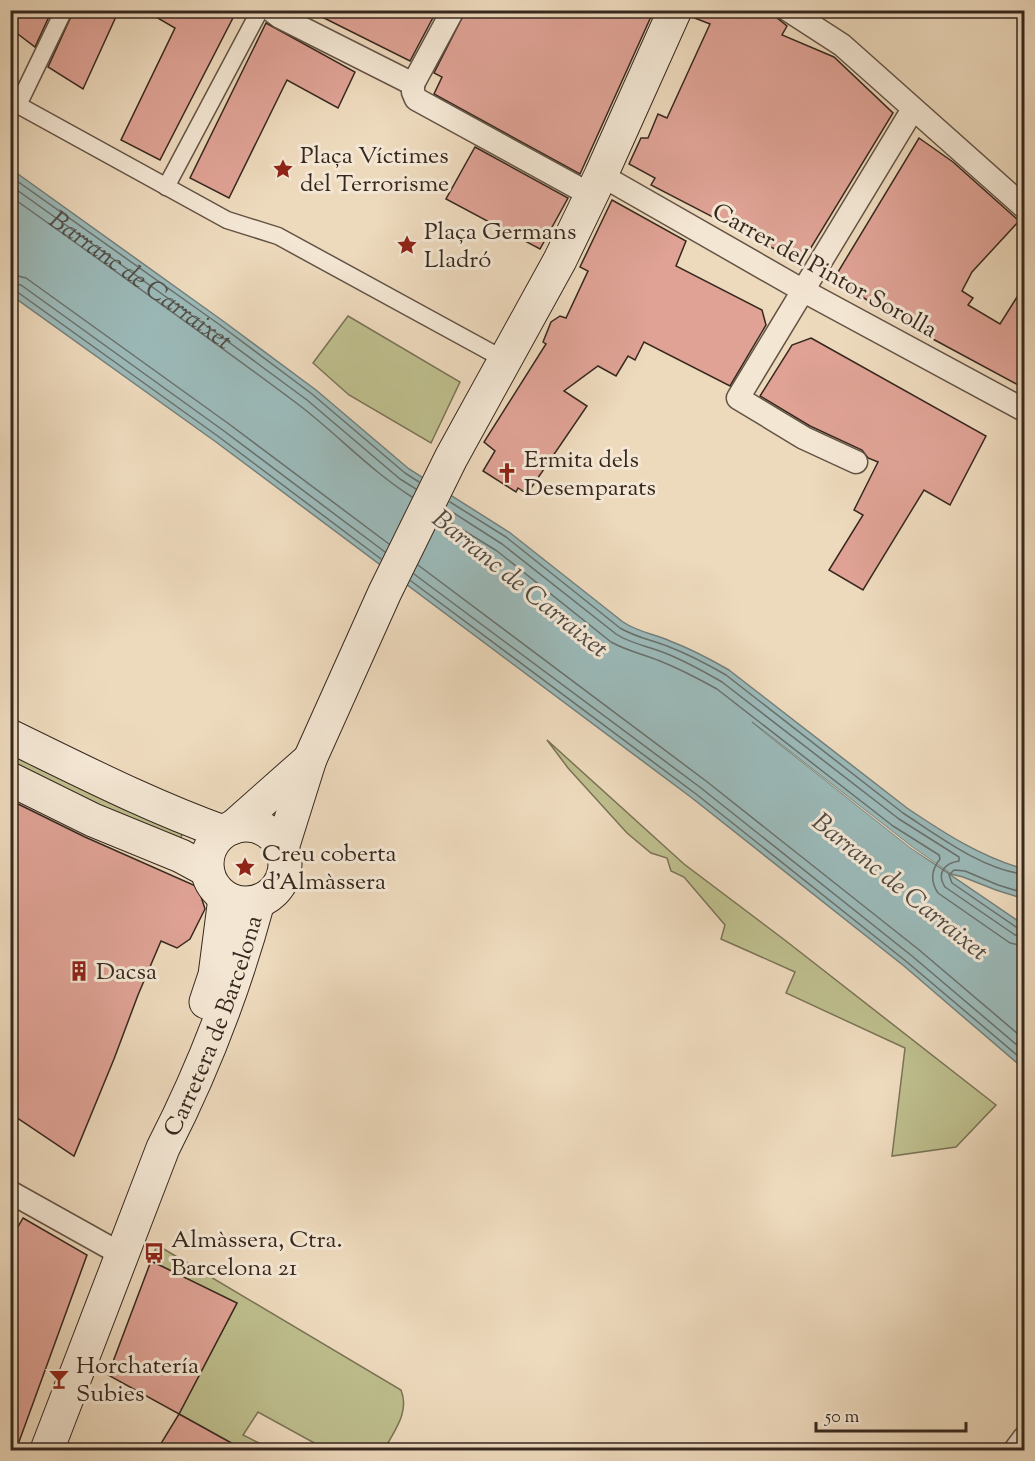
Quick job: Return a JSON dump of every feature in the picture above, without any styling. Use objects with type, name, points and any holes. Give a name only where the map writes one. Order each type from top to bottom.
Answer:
[{"type":"main road","points":[[282,848],[310,759],[387,588],[441,479],[560,261],[675,10]]},
{"type":"main road","points":[[10,736],[196,823],[227,830],[248,825],[260,828],[272,835],[282,848],[285,857],[285,871],[280,884],[269,896],[249,904],[236,903],[225,898],[214,887],[207,870],[208,855],[213,842],[227,830],[310,759]]},
{"type":"main road","points":[[10,779],[93,820],[181,856],[207,870]]},
{"type":"main road","name":"Carretera de Barcelona","points":[[163,1148],[175,1098],[215,975],[225,898]]},
{"type":"main road","name":"Carretera de Barcelona","points":[[47,1450],[163,1148],[186,1103],[217,1027],[246,947],[258,902]]},
{"type":"street","points":[[64,10],[18,105],[227,220],[278,236],[505,360]]},
{"type":"street","points":[[166,187],[260,10]]},
{"type":"street","points":[[271,10],[280,17],[413,84],[453,10]]},
{"type":"street","points":[[788,10],[842,45],[1024,207]]},
{"type":"street","name":"Carrer del Pintor Sorolla","points":[[413,84],[416,99],[596,185],[802,290],[1024,410]]},
{"type":"street","points":[[856,462],[804,438],[738,398],[913,109]]},
{"type":"street","points":[[10,1192],[121,1254]]},
{"type":"street","points":[[1015,1450],[1024,1438]]},
{"type":"green space","points":[[348,316],[460,382],[431,443],[349,395],[313,363]]},
{"type":"green space","points":[[547,740],[684,864],[996,1105],[956,1147],[892,1156],[905,1048],[786,993],[795,972],[721,939],[725,925],[684,877],[671,871],[667,858],[651,853],[627,833],[568,768]]},
{"type":"green space","points":[[11,746],[185,829],[179,841],[11,765]]},
{"type":"green space","points":[[157,1245],[401,1390],[404,1406],[402,1414],[384,1450],[327,1450],[258,1412],[243,1435],[273,1450],[244,1450],[179,1414],[237,1303],[151,1261]]},
{"type":"water","name":"Barranc de Carraixet","points":[[11,169],[316,390],[409,469],[509,532],[623,622],[685,647],[729,670],[907,808],[978,851],[1024,869],[1024,899],[951,874],[912,847],[752,722],[911,848],[1024,925],[1024,1069],[904,966],[692,798],[216,442],[11,295]]},
{"type":"pier","points":[[752,722],[912,847],[951,874],[911,848]]},
{"type":"building","points":[[10,10],[52,10],[35,47],[10,28]]},
{"type":"building","points":[[74,10],[119,10],[83,89],[48,67]]},
{"type":"building","points":[[144,10],[237,10],[160,160],[121,140],[175,28]]},
{"type":"building","points":[[308,10],[437,10],[410,61]]},
{"type":"building","points":[[466,10],[654,10],[580,174],[434,94],[442,77],[434,73]]},
{"type":"building","points":[[693,10],[775,10],[776,17],[787,26],[782,35],[834,57],[893,113],[809,251],[794,259],[651,185],[655,178],[629,164],[641,138],[648,138],[658,114],[667,118],[710,24],[692,17]]},
{"type":"building","points":[[266,23],[355,72],[338,108],[287,80],[229,198],[190,178]]},
{"type":"building","points":[[919,138],[953,162],[1019,221],[972,272],[962,291],[973,298],[968,305],[1000,324],[1024,286],[1024,388],[931,338],[842,285],[838,272]]},
{"type":"building","points":[[475,147],[568,198],[540,249],[446,199]]},
{"type":"building","points":[[612,200],[686,241],[676,266],[762,310],[766,325],[730,386],[644,342],[635,360],[628,356],[616,376],[598,366],[564,391],[587,406],[527,494],[518,488],[516,492],[483,471],[495,451],[484,442],[546,344],[543,342],[551,322],[560,316],[566,318],[588,271],[580,267]]},
{"type":"building","points":[[811,338],[986,436],[950,505],[924,490],[863,590],[829,570],[863,515],[854,510],[878,462],[868,458],[862,450],[810,426],[760,396],[792,345]]},
{"type":"building","name":"Dacsa","points":[[10,800],[85,837],[198,887],[205,909],[190,939],[177,948],[161,941],[74,1156],[10,1113]]},
{"type":"building","points":[[23,1218],[87,1255],[16,1450],[10,1450],[10,1241]]},
{"type":"building","points":[[151,1261],[237,1303],[179,1414],[108,1375]]},
{"type":"building","points":[[179,1414],[244,1450],[157,1450]]},
{"type":"place","name":"Plaça Víctimes del Terrorisme","points":[[283,169]]},
{"type":"place","name":"Plaça Germans Lladró","points":[[407,245]]},
{"type":"place","name":"Ermita dels Desemparats","points":[[507,473]]},
{"type":"place","name":"Creu coberta d'Almàssera","points":[[245,867]]},
{"type":"place","name":"Dacsa","points":[[79,971]]},
{"type":"place","name":"Almàssera, Ctra. Barcelona 21","points":[[154,1253]]},
{"type":"place","name":"Horchatería Subies","points":[[59,1379]]}]
